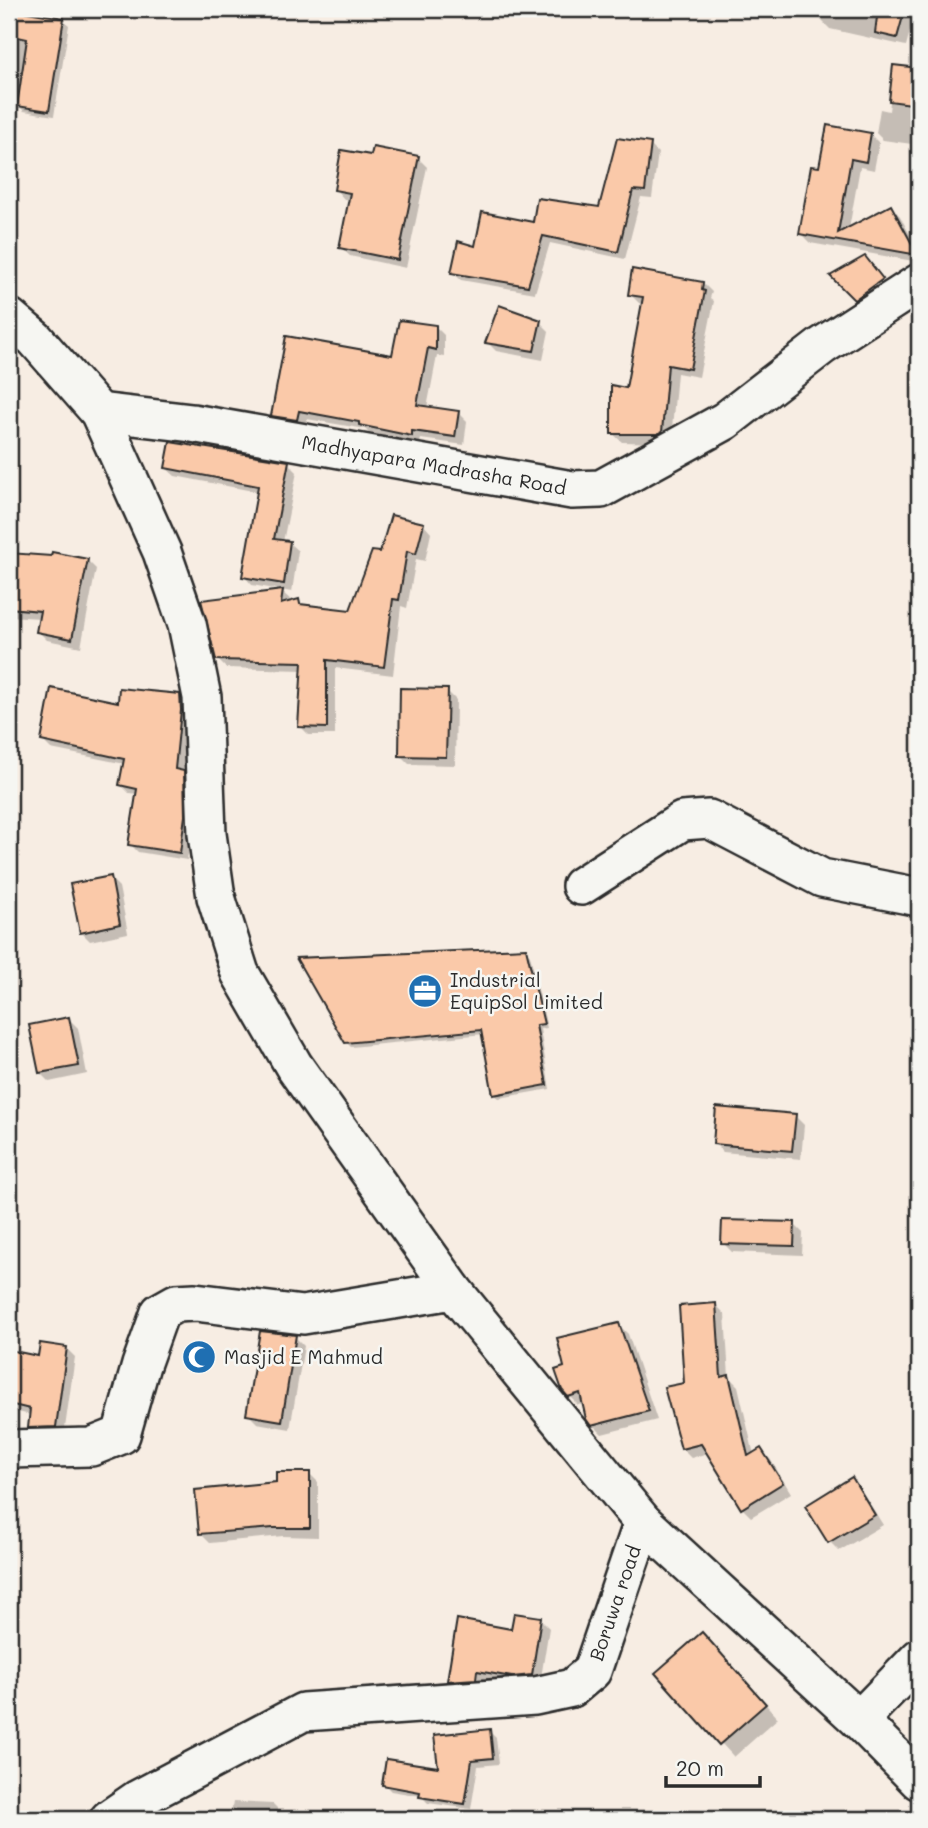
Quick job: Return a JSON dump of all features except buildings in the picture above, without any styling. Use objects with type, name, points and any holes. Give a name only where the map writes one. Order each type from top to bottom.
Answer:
[{"type":"street","name":"Madhyapara Madrasha Road","points":[[99,412],[192,424],[572,490],[601,489],[725,421],[821,346],[919,284]]},
{"type":"street","points":[[9,317],[35,339],[99,412],[162,552],[187,624],[202,697],[206,834],[216,897],[240,973],[295,1066],[453,1290],[643,1522]]},
{"type":"street","points":[[581,886],[682,821],[709,819],[822,877],[919,897]]},
{"type":"street","points":[[9,1449],[91,1447],[121,1435],[160,1312],[176,1303],[195,1302],[303,1315],[453,1290]]},
{"type":"street","name":"Boruwa road","points":[[108,1819],[138,1799],[303,1712],[535,1696],[572,1688],[592,1671],[643,1522],[859,1720],[919,1781]]},
{"type":"street","points":[[859,1720],[919,1658]]},
{"type":"place","name":"Industrial EquipSol Limited","points":[[425,991]]},
{"type":"place","name":"Masjid E Mahmud","points":[[199,1357]]}]
